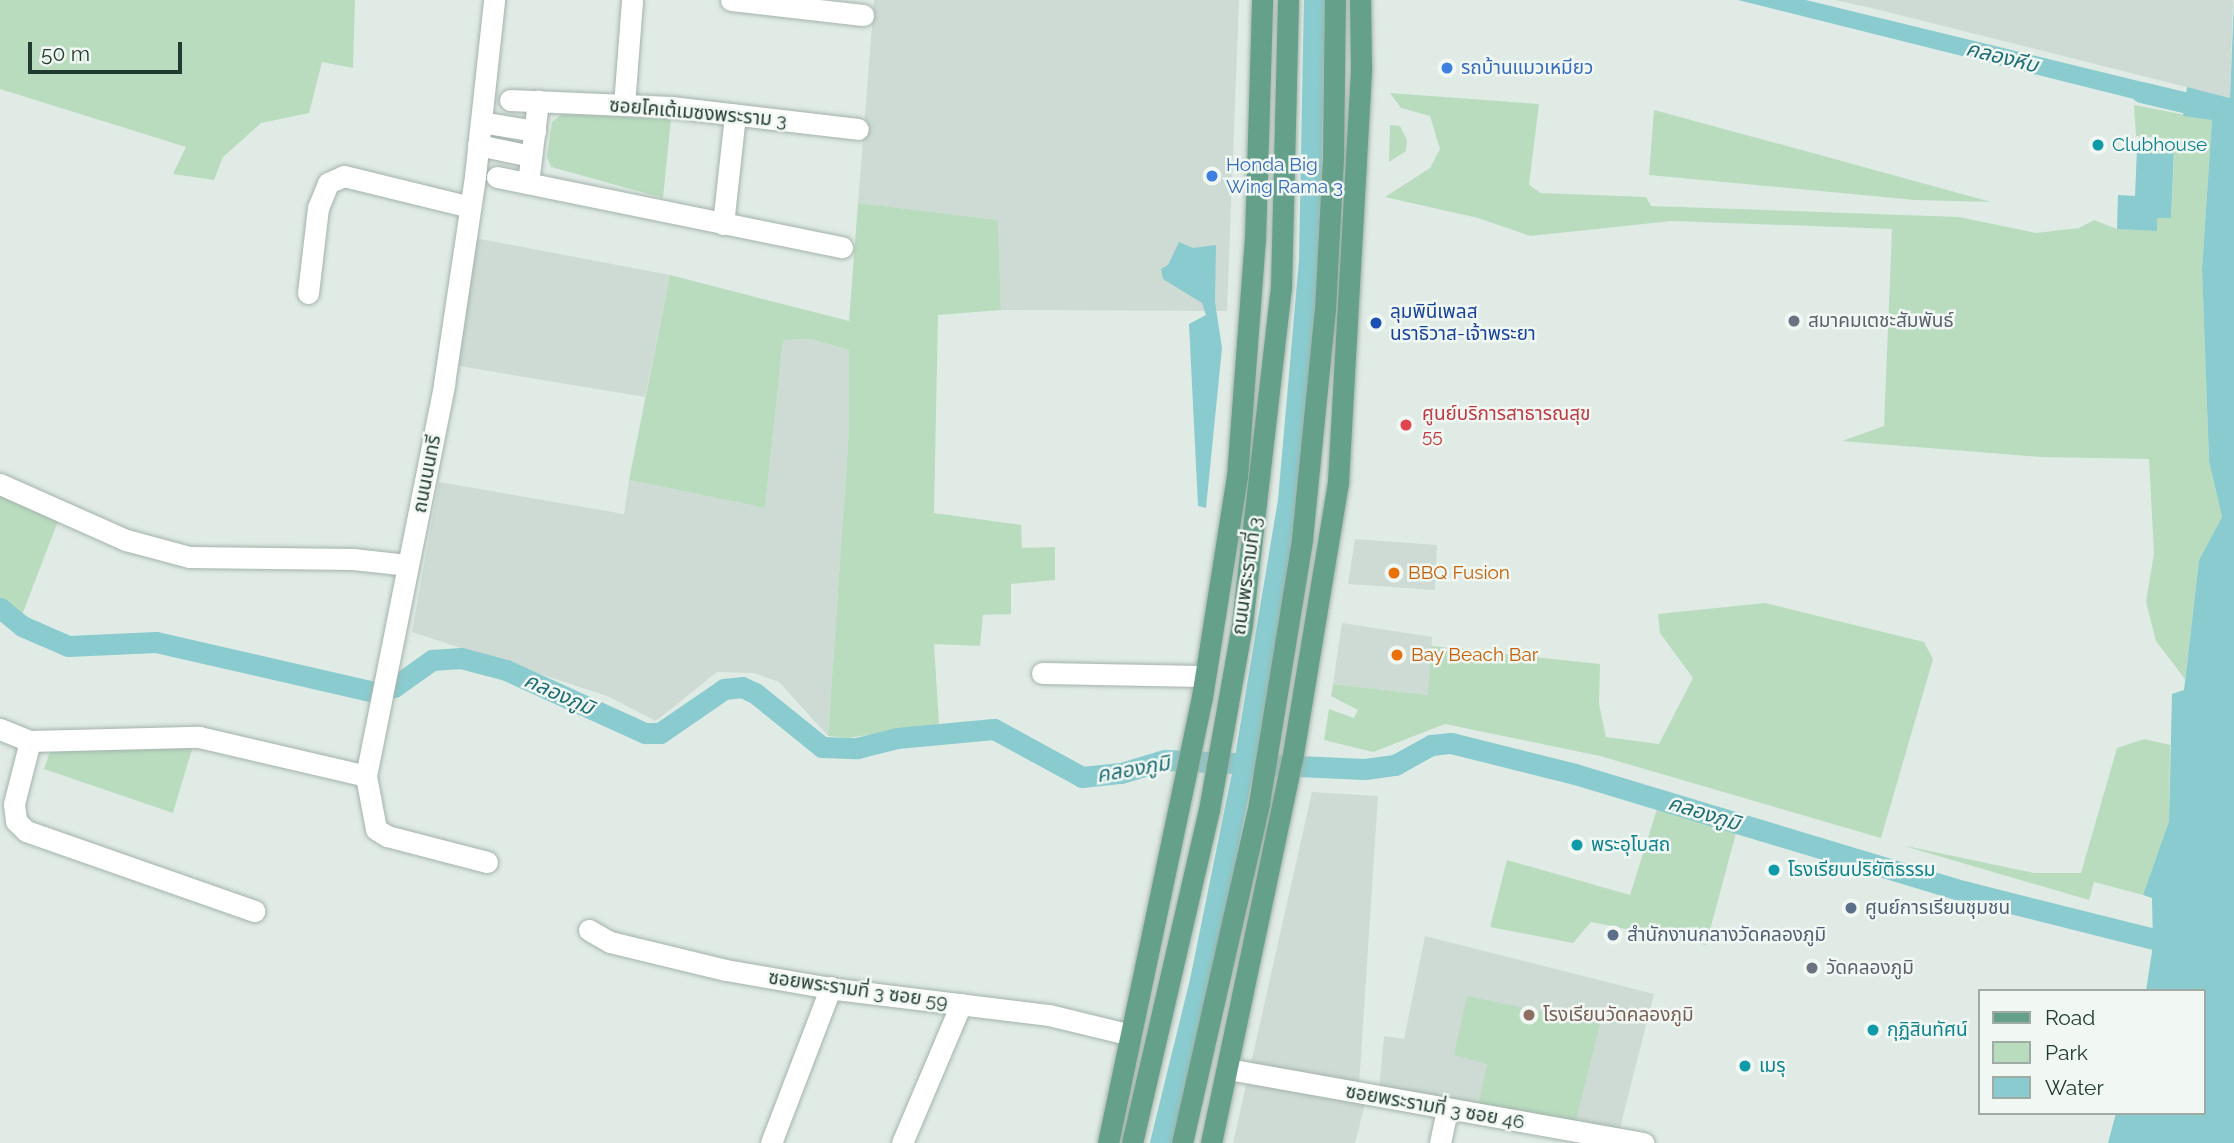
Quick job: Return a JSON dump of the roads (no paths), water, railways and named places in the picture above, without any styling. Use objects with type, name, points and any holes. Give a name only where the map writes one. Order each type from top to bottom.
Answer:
[{"type":"main road","name":"ถนนพระรามที่ 3","points":[[1108,1143],[1205,676],[1246,388],[1262,0]]},
{"type":"main road","name":"ถนนพระรามที่ 3","points":[[1132,1143],[1209,810],[1242,624],[1280,288],[1288,0]]},
{"type":"main road","points":[[1182,1143],[1259,803],[1303,539],[1325,310],[1333,156],[1335,0]]},
{"type":"main road","points":[[1211,1143],[1292,760],[1338,482],[1361,68],[1360,0]]},
{"type":"street","name":"ถนนนนทรี","points":[[487,862],[387,836],[376,829],[366,776],[378,702],[436,427],[470,207],[494,0]]},
{"type":"street","points":[[624,105],[632,0]]},
{"type":"street","points":[[731,0],[863,15]]},
{"type":"street","name":"ซอยโคเต้เมซงพระราม 3","points":[[510,100],[624,105],[858,129]]},
{"type":"street","points":[[528,183],[538,101]]},
{"type":"street","points":[[723,224],[735,115]]},
{"type":"street","points":[[481,122],[535,131]]},
{"type":"street","points":[[478,145],[531,156]]},
{"type":"street","points":[[308,293],[318,208],[328,183],[344,176],[470,207]]},
{"type":"street","points":[[497,177],[842,247]]},
{"type":"street","points":[[0,484],[126,540],[189,557],[353,559],[407,565]]},
{"type":"street","points":[[1042,673],[1205,676]]},
{"type":"street","points":[[0,729],[30,741],[199,737],[366,776]]},
{"type":"street","points":[[30,741],[14,804],[16,821],[26,831],[254,911]]},
{"type":"street","name":"ซอยพระรามที่ 3 ซอย 59","points":[[589,930],[610,942],[685,961],[831,988],[1049,1015],[1131,1035]]},
{"type":"street","points":[[771,1143],[831,988]]},
{"type":"street","points":[[902,1143],[961,1004]]},
{"type":"street","name":"ซอยพระรามที่ 3 ซอย 46","points":[[1228,1069],[1643,1143]]},
{"type":"street","points":[[1440,1143],[1447,1110]]},
{"type":"water","points":[[1738,0],[1806,0],[2171,89],[2166,107]]},
{"type":"water","points":[[2234,0],[2234,1143],[2108,1143],[2115,1115],[2206,1115],[2206,989],[2146,989],[2153,945],[2152,898],[2143,895],[2169,821],[2172,694],[2184,690],[2199,560],[2222,517],[2209,461],[2202,269],[2212,120],[2183,116],[2187,87],[2230,98]]},
{"type":"water","points":[[2137,149],[2174,151],[2171,218],[2157,218],[2157,231],[2117,229],[2118,195],[2135,196]]},
{"type":"water","points":[[1179,242],[1193,248],[1216,245],[1215,302],[1222,348],[1206,508],[1198,506],[1189,324],[1206,315],[1202,303],[1163,279],[1161,269],[1168,265]]},
{"type":"waterway","points":[[1160,1143],[1200,980],[1244,763],[1288,500],[1309,259],[1314,0]]},
{"type":"waterway","name":"คลองหีบ","points":[[2141,92],[2234,114]]},
{"type":"waterway","name":"คลองภูมิ","points":[[0,608],[22,626],[68,646],[156,642],[375,692],[394,687],[432,660],[461,658],[506,670],[645,733],[660,733],[724,689],[742,687],[755,693],[822,747],[857,748],[897,738],[994,729],[1082,777],[1121,773],[1165,760],[1365,769],[1395,765],[1431,745],[1451,743],[1575,774],[1963,891],[2234,959]]},
{"type":"place","name":"รถบ้านแมวเหมียว","points":[[1447,68]]},
{"type":"place","name":"Clubhouse","points":[[2098,145]]},
{"type":"place","name":"Honda Big Wing Rama 3","points":[[1212,176]]},
{"type":"place","name":"สมาคมเตชะสัมพันธ์","points":[[1794,321]]},
{"type":"place","name":"ลุมพินีเพลส นราธิวาส-เจ้าพระยา","points":[[1376,323]]},
{"type":"place","name":"ศูนย์บริการสาธารณสุข 55","points":[[1406,425]]},
{"type":"place","name":"BBQ Fusion","points":[[1394,573]]},
{"type":"place","name":"Bay Beach Bar","points":[[1397,655]]},
{"type":"place","name":"พระอุโบสถ","points":[[1577,845]]},
{"type":"place","name":"โรงเรียนปริยัติธรรม","points":[[1774,870]]},
{"type":"place","name":"ศูนย์การเรียนชุมชน","points":[[1851,908]]},
{"type":"place","name":"สำนักงานกลางวัดคลองภูมิ","points":[[1613,935]]},
{"type":"place","name":"วัดคลองภูมิ","points":[[1812,968]]},
{"type":"place","name":"โรงเรียนวัดคลองภูมิ","points":[[1529,1015]]},
{"type":"place","name":"กุฏิสินทัศน์","points":[[1873,1030]]},
{"type":"place","name":"เมรุ","points":[[1745,1066]]}]
